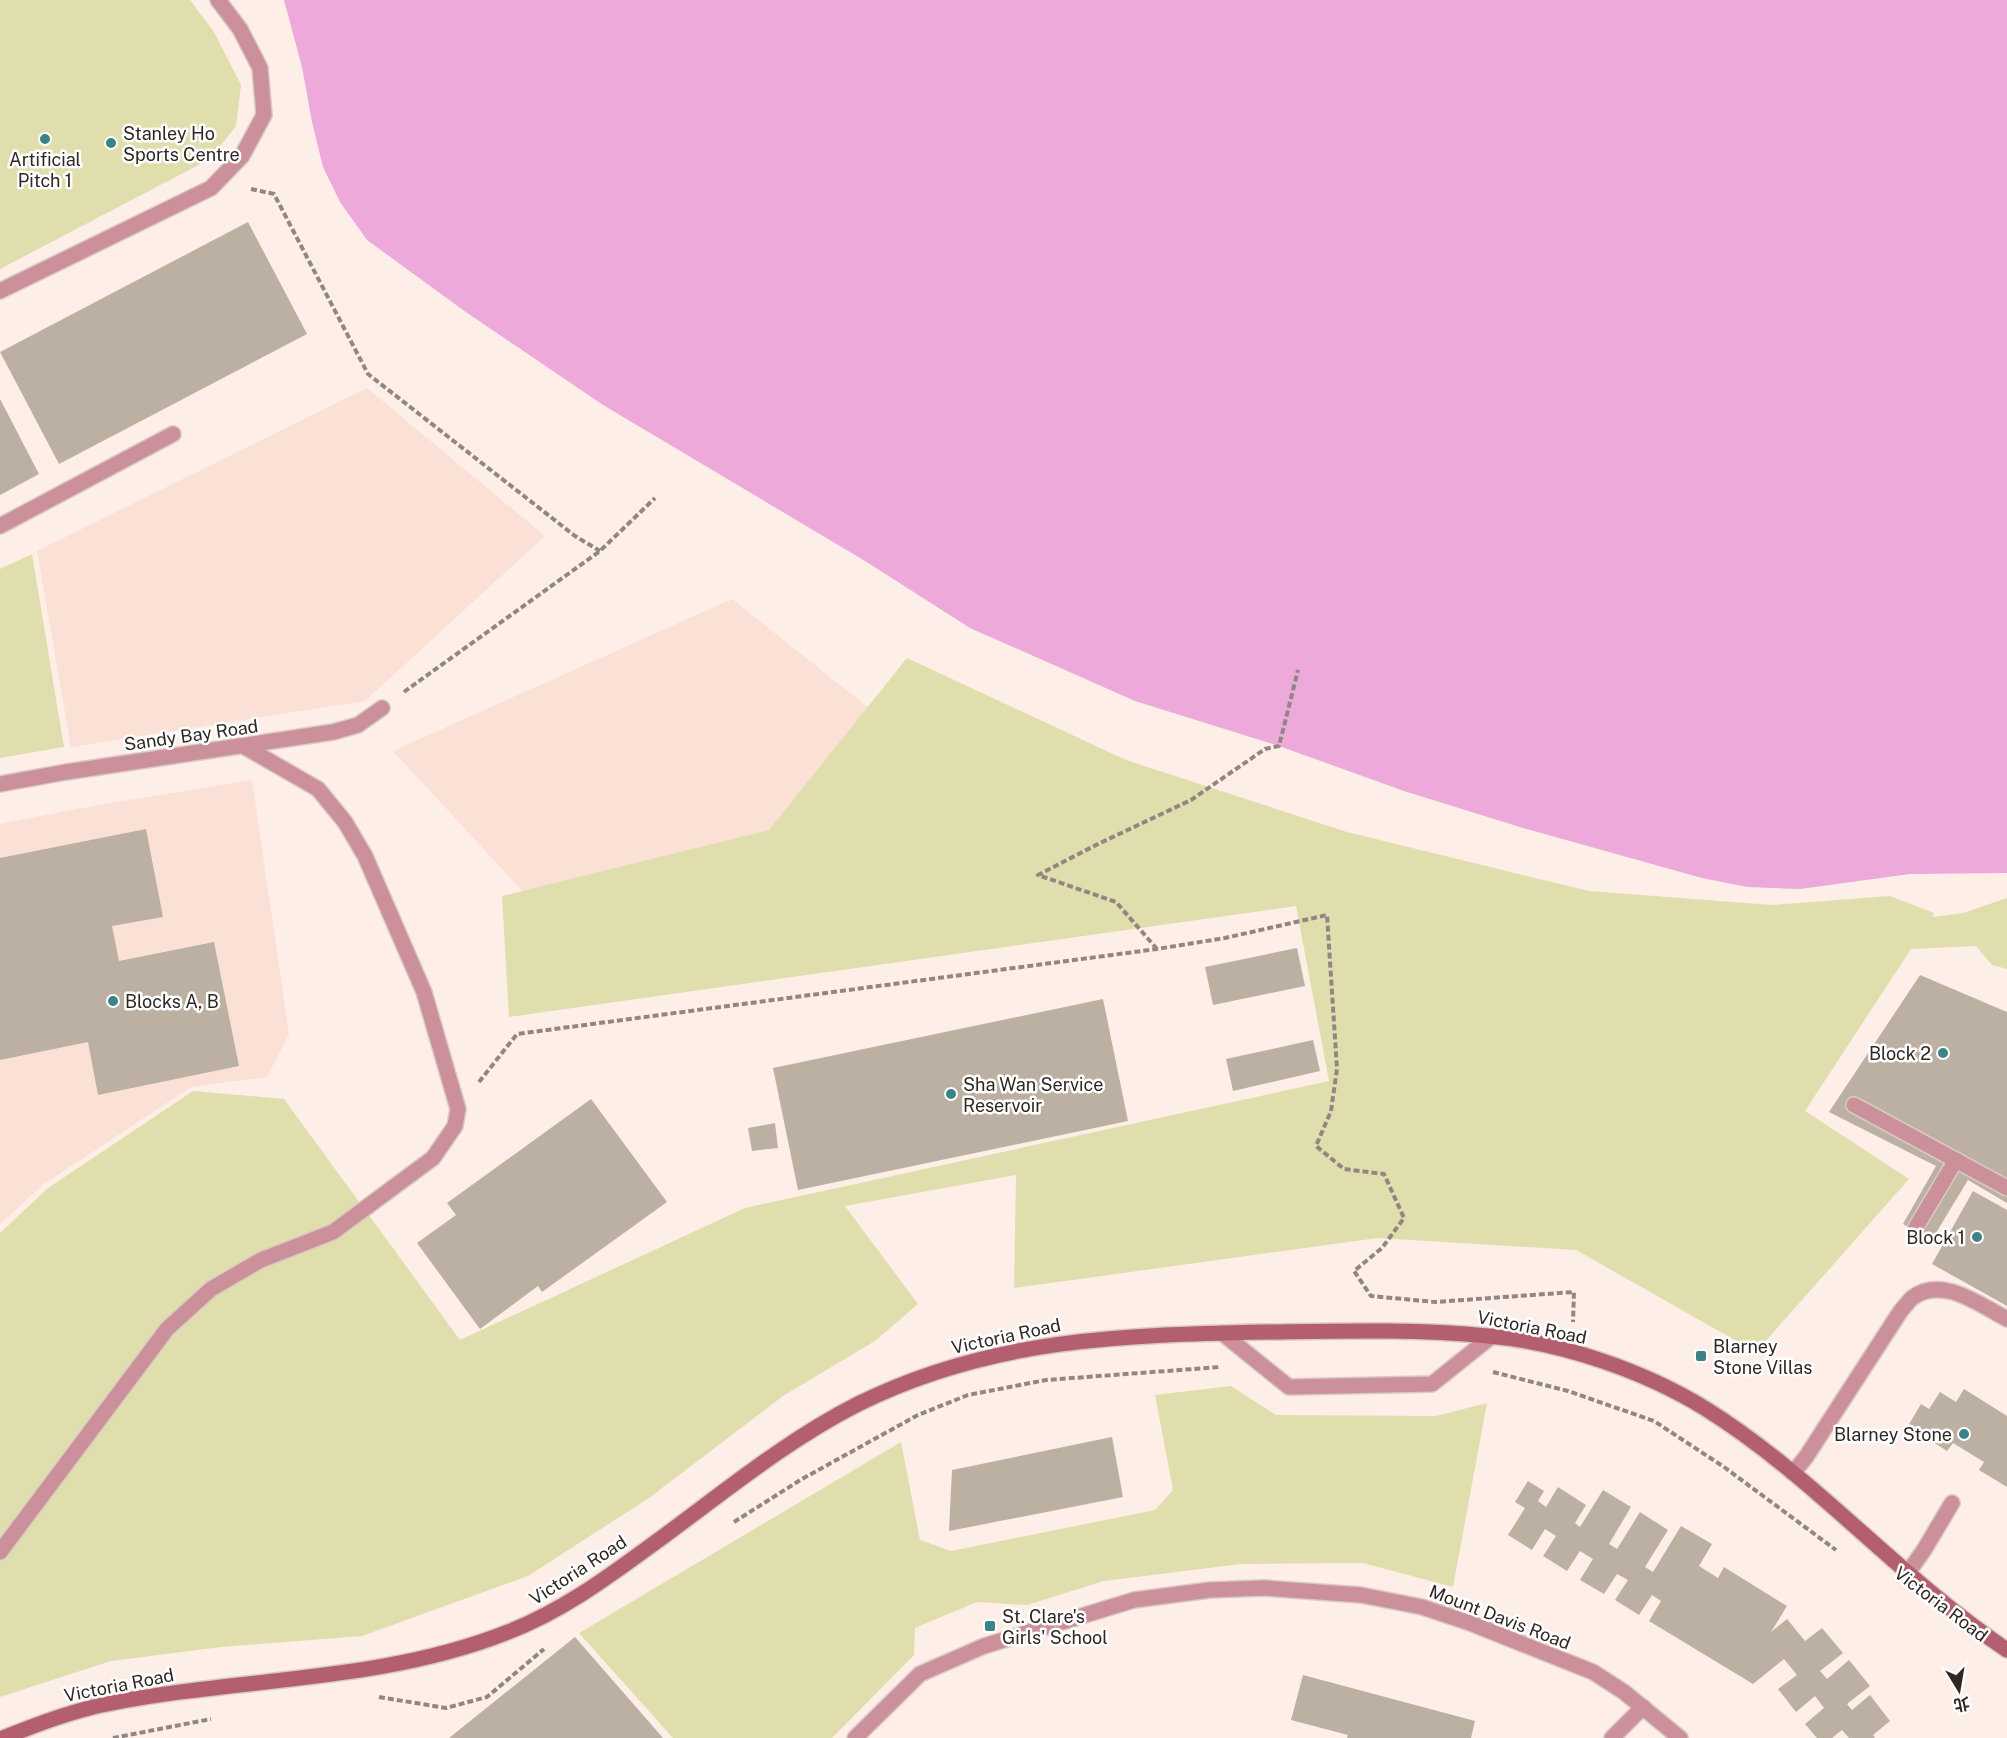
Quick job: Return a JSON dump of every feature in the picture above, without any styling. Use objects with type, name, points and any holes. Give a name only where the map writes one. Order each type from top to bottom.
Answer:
[{"type":"main road","name":"Victoria Road","points":[[3,1738],[55,1717],[104,1704],[157,1695],[379,1667],[464,1647],[525,1626],[601,1583],[808,1433],[857,1405],[902,1384],[955,1365],[1011,1351],[1105,1338],[1290,1332],[1405,1332],[1492,1336],[1565,1350],[1625,1368],[1706,1409],[1749,1438],[1793,1473],[1947,1607],[2007,1650]]},
{"type":"street","points":[[0,291],[211,188],[242,156],[264,115],[260,68],[240,29],[218,0]]},
{"type":"street","points":[[0,526],[173,434]]},
{"type":"street","name":"Sandy Bay Road","points":[[0,784],[333,732],[358,725],[382,708]]},
{"type":"street","points":[[0,1552],[167,1329],[211,1289],[261,1260],[333,1232],[433,1158],[455,1126],[458,1109],[424,992],[365,856],[345,822],[318,789],[245,747]]},
{"type":"street","points":[[1854,1105],[2007,1188]]},
{"type":"street","points":[[1916,1227],[1956,1160]]},
{"type":"street","points":[[1793,1473],[1900,1312],[1912,1298],[1933,1290],[1953,1291],[2007,1319]]},
{"type":"street","points":[[1222,1333],[1289,1387],[1432,1384],[1492,1336]]},
{"type":"street","points":[[1907,1574],[1952,1503]]},
{"type":"street","name":"Mount Davis Road","points":[[855,1738],[920,1674],[984,1646],[1134,1600],[1221,1589],[1264,1588],[1361,1594],[1422,1607],[1470,1623],[1593,1672],[1624,1692],[1680,1738]]},
{"type":"street","points":[[1612,1738],[1643,1707]]},
{"type":"path","points":[[252,189],[274,194],[368,374],[575,536],[600,551]]},
{"type":"path","points":[[382,708],[600,551],[655,498]]},
{"type":"path","points":[[1157,949],[1116,902],[1038,875],[1191,800],[1265,749],[1279,746],[1298,670]]},
{"type":"path","points":[[458,1109],[517,1034],[1157,949],[1225,938],[1327,915],[1337,1069],[1331,1111],[1316,1146],[1344,1169],[1384,1174],[1404,1218],[1382,1248],[1354,1272],[1371,1296],[1435,1302],[1574,1292],[1573,1322]]},
{"type":"path","points":[[732,1523],[802,1479],[918,1415],[968,1395],[1046,1380],[1230,1366]]},
{"type":"path","points":[[1483,1370],[1568,1391],[1654,1421],[1724,1467],[1837,1551]]},
{"type":"path","points":[[378,1697],[446,1708],[487,1697],[548,1645]]},
{"type":"path","points":[[113,1738],[216,1718]]},
{"type":"shaded area","name":"Stanley Ho Sports Centre","points":[[0,0],[190,0],[214,32],[241,85],[236,126],[210,159],[0,269]]},
{"type":"shaded area","points":[[284,0],[2007,0],[2007,873],[1910,874],[1800,889],[1747,887],[1702,878],[1523,828],[1404,791],[1279,746],[1135,701],[970,628],[865,561],[603,405],[463,310],[367,240],[340,202],[323,167],[302,67]]},
{"type":"shaded area","points":[[367,388],[545,536],[365,701],[71,747],[37,551]]},
{"type":"shaded area","points":[[32,554],[64,747],[0,758],[0,569]]},
{"type":"shaded area","points":[[732,599],[928,755],[564,936],[393,751]]},
{"type":"shaded area","points":[[907,658],[1126,760],[1347,832],[1589,891],[1772,905],[1890,896],[1934,913],[1932,917],[1963,913],[2007,898],[2007,969],[1992,965],[1976,946],[1911,949],[1805,1111],[1909,1179],[1756,1352],[1576,1250],[1378,1238],[1014,1288],[1016,1175],[845,1206],[918,1304],[875,1341],[783,1396],[649,1498],[528,1576],[362,1636],[221,1647],[111,1661],[0,1697],[0,1233],[48,1188],[193,1091],[284,1099],[460,1340],[745,1208],[1329,1081],[1296,906],[509,1017],[502,896],[769,830]]},
{"type":"shaded area","points":[[252,780],[289,1034],[267,1077],[191,1087],[44,1184],[0,1224],[0,824],[98,805]]},
{"type":"shaded area","points":[[1231,1386],[1276,1415],[1436,1416],[1487,1403],[1453,1587],[1363,1563],[1241,1564],[1104,1581],[1027,1605],[977,1602],[915,1628],[914,1655],[832,1738],[673,1738],[579,1633],[901,1442],[920,1540],[951,1551],[1155,1510],[1173,1490],[1155,1395]]},
{"type":"building","points":[[248,222],[307,334],[59,464],[0,352]]},
{"type":"building","points":[[0,399],[39,474],[0,495]]},
{"type":"building","name":"Blocks A, B","points":[[146,829],[163,917],[112,926],[119,961],[214,942],[239,1066],[98,1095],[88,1042],[0,1060],[0,858]]},
{"type":"building","points":[[1297,948],[1305,986],[1213,1005],[1205,967]]},
{"type":"building","points":[[1920,975],[2007,1012],[2007,1203],[1968,1180],[1931,1241],[1903,1224],[1936,1166],[1829,1112]]},
{"type":"building","name":"Sha Wan Service Reservoir","points":[[1103,999],[1128,1121],[798,1190],[773,1068]]},
{"type":"building","points":[[1313,1040],[1320,1071],[1233,1091],[1226,1059]]},
{"type":"building","points":[[591,1099],[667,1202],[542,1292],[538,1286],[480,1329],[417,1243],[456,1215],[447,1203]]},
{"type":"building","points":[[775,1123],[778,1148],[752,1151],[748,1128]]},
{"type":"building","name":"Block 1","points":[[1973,1191],[2007,1210],[2007,1306],[1932,1264]]},
{"type":"building","name":"Blarney Stone","points":[[1964,1389],[2007,1416],[2007,1487],[1979,1470],[1984,1462],[1953,1443],[1947,1451],[1908,1426],[1921,1404],[1929,1409],[1940,1392],[1956,1402]]},
{"type":"building","points":[[1112,1437],[1123,1497],[949,1531],[952,1470]]},
{"type":"building","points":[[1528,1481],[1544,1491],[1538,1501],[1546,1507],[1558,1487],[1586,1505],[1575,1523],[1580,1527],[1603,1490],[1631,1507],[1609,1544],[1617,1549],[1640,1512],[1668,1530],[1645,1567],[1653,1572],[1681,1526],[1712,1544],[1699,1566],[1718,1578],[1724,1567],[1787,1606],[1771,1632],[1787,1619],[1805,1641],[1822,1628],[1843,1653],[1820,1671],[1827,1679],[1849,1660],[1870,1686],[1847,1704],[1852,1710],[1870,1695],[1890,1721],[1873,1735],[1875,1738],[1849,1738],[1842,1730],[1832,1738],[1817,1738],[1805,1724],[1824,1708],[1815,1696],[1796,1712],[1778,1689],[1797,1675],[1784,1659],[1753,1684],[1649,1621],[1661,1601],[1652,1595],[1639,1615],[1615,1600],[1628,1580],[1617,1574],[1604,1594],[1580,1580],[1593,1559],[1580,1551],[1567,1571],[1543,1556],[1556,1536],[1545,1529],[1532,1550],[1508,1535],[1525,1508],[1515,1502]]},
{"type":"building","points":[[575,1637],[663,1738],[449,1738]]},
{"type":"building","points":[[1303,1675],[1475,1721],[1471,1738],[1347,1738],[1348,1735],[1291,1720]]},
{"type":"place","name":"Artificial Pitch 1","points":[[45,139]]},
{"type":"place","name":"Stanley Ho Sports Centre","points":[[111,143]]},
{"type":"place","name":"Blocks A, B","points":[[113,1001]]},
{"type":"place","name":"Block 2","points":[[1943,1053]]},
{"type":"place","name":"Sha Wan Service Reservoir","points":[[951,1094]]},
{"type":"place","name":"Block 1","points":[[1977,1237]]},
{"type":"place","name":"Blarney Stone Villas","points":[[1701,1356]]},
{"type":"place","name":"Blarney Stone","points":[[1964,1434]]},
{"type":"place","name":"St. Clare's Girls' School","points":[[990,1626]]}]
